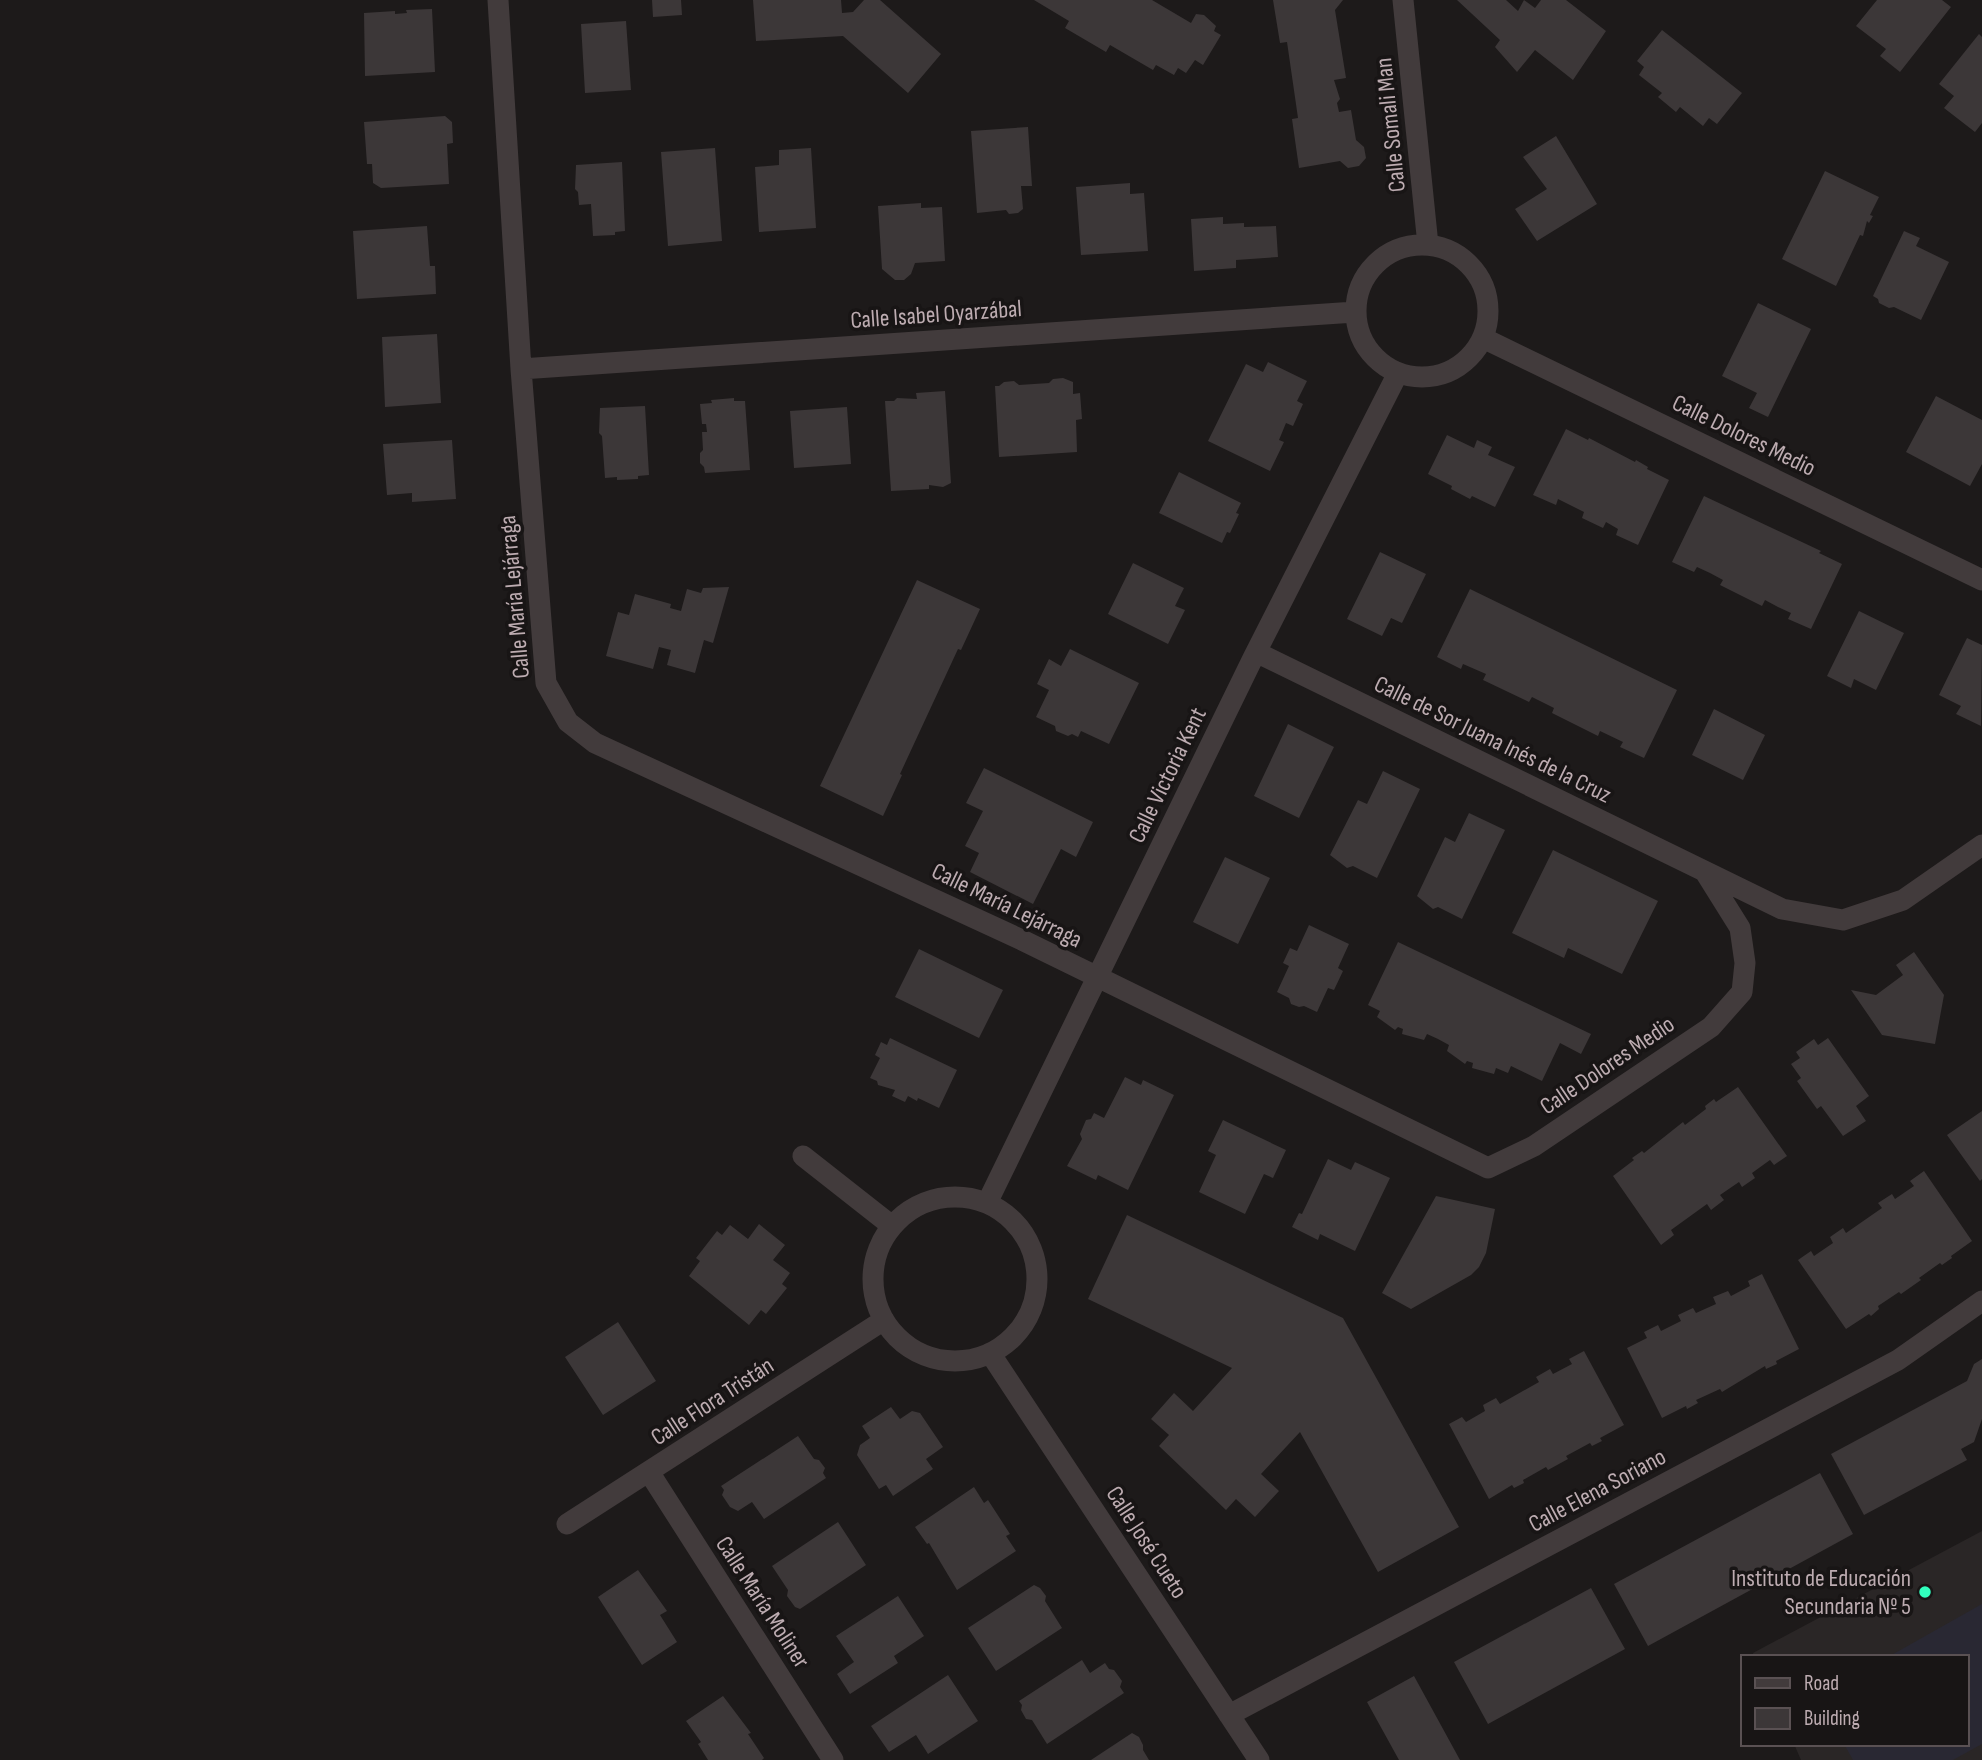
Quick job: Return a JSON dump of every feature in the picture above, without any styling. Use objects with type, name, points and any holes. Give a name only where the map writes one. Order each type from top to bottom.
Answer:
[{"type":"street","name":"Calle María Lejárraga","points":[[498,0],[521,369],[546,683],[568,722],[595,743],[1022,940],[1098,978]]},
{"type":"street","name":"Calle Somali Man","points":[[1403,0],[1429,245]]},
{"type":"street","points":[[1429,245],[1460,256],[1477,272],[1488,299],[1489,316],[1483,338],[1462,364],[1443,375],[1410,377],[1378,362],[1365,347],[1355,312],[1359,289],[1373,266],[1391,252],[1408,246],[1429,245]]},
{"type":"street","name":"Calle Isabel Oyarzábal","points":[[521,369],[1355,312]]},
{"type":"street","name":"Calle Dolores Medio","points":[[1483,338],[1982,580]]},
{"type":"street","name":"Calle Victoria Kent","points":[[987,1203],[1398,373]]},
{"type":"street","name":"Calle de Sor Juana Inés de la Cruz","points":[[1258,653],[1705,872]]},
{"type":"street","points":[[1705,872],[1782,909],[1843,920],[1903,900],[1982,845]]},
{"type":"street","name":"Calle Dolores Medio","points":[[1098,978],[1488,1168],[1534,1146],[1711,1027],[1742,992],[1745,963],[1740,928],[1705,872]]},
{"type":"street","points":[[803,1156],[892,1226]]},
{"type":"street","points":[[945,1196],[987,1203],[1012,1219],[1029,1242],[1038,1278],[1033,1306],[1014,1337],[990,1353],[962,1361],[933,1358],[902,1342],[884,1320],[873,1292],[874,1263],[883,1238],[901,1216],[917,1205],[945,1196]]},
{"type":"street","name":"Calle Elena Soriano","points":[[1230,1715],[1898,1360],[1982,1301]]},
{"type":"street","name":"Calle Flora Tristán","points":[[567,1524],[884,1320]]},
{"type":"street","name":"Calle José Cueto","points":[[990,1353],[1259,1760]]},
{"type":"street","name":"Calle María Moliner","points":[[649,1472],[833,1760]]},
{"type":"shaded area","name":"Instituto de Educación Secundaria Nº 5","points":[[1982,1531],[1982,1760],[1801,1760],[1795,1746],[1968,1746],[1968,1655],[1753,1653]]},
{"type":"shaded area","points":[[1982,1604],[1982,1744],[1953,1760],[1853,1760],[1845,1746],[1968,1746],[1968,1655],[1892,1655]]},
{"type":"building","points":[[652,0],[681,0],[682,15],[653,17]]},
{"type":"building","points":[[753,0],[841,0],[842,13],[853,12],[864,0],[880,0],[941,54],[908,93],[843,36],[756,41]]},
{"type":"building","points":[[1034,0],[1152,0],[1191,23],[1196,14],[1204,15],[1216,26],[1214,31],[1221,35],[1203,65],[1195,60],[1186,73],[1178,68],[1174,75],[1156,65],[1153,70],[1110,45],[1106,52],[1065,28],[1069,21]]},
{"type":"building","points":[[1273,0],[1343,0],[1335,10],[1346,78],[1334,80],[1340,99],[1337,103],[1339,112],[1351,110],[1356,140],[1364,147],[1366,158],[1359,166],[1348,168],[1340,161],[1299,168],[1292,119],[1298,118],[1287,42],[1280,43]]},
{"type":"building","points":[[1457,0],[1506,0],[1518,11],[1524,0],[1535,8],[1541,0],[1566,0],[1606,31],[1573,80],[1535,50],[1517,72],[1495,47],[1500,40]]},
{"type":"building","points":[[1877,0],[1942,0],[1951,7],[1900,72],[1880,56],[1886,49],[1856,26]]},
{"type":"building","points":[[432,9],[435,72],[365,76],[364,13],[395,11],[395,14],[407,13],[406,10]]},
{"type":"building","points":[[626,21],[631,90],[585,93],[581,24]]},
{"type":"building","points":[[1662,30],[1742,93],[1717,124],[1709,118],[1703,126],[1680,107],[1676,112],[1658,97],[1662,93],[1639,75],[1644,67],[1637,61]]},
{"type":"building","points":[[1979,34],[1982,37],[1982,123],[1975,132],[1944,108],[1954,96],[1939,84]]},
{"type":"building","points":[[445,116],[452,122],[453,143],[447,144],[449,184],[381,188],[373,183],[372,164],[367,164],[364,122]]},
{"type":"building","points":[[1028,127],[1032,186],[1021,186],[1023,209],[1009,214],[1006,210],[977,213],[971,131]]},
{"type":"building","points":[[1556,136],[1597,204],[1537,241],[1515,209],[1547,189],[1523,157]]},
{"type":"building","points":[[715,148],[722,241],[668,246],[661,152]]},
{"type":"building","points":[[811,148],[816,228],[759,232],[755,167],[779,165],[779,150]]},
{"type":"building","points":[[622,162],[625,231],[615,232],[615,235],[593,236],[591,204],[579,205],[578,192],[575,189],[576,165]]},
{"type":"building","points":[[1825,171],[1879,197],[1870,215],[1873,216],[1869,223],[1867,221],[1863,236],[1860,235],[1836,286],[1782,259]]},
{"type":"building","points":[[1130,183],[1130,194],[1144,193],[1148,251],[1081,255],[1076,187]]},
{"type":"building","points":[[921,203],[921,208],[942,207],[945,261],[915,263],[911,274],[904,280],[895,280],[882,269],[878,206]]},
{"type":"building","points":[[1223,217],[1223,224],[1244,223],[1244,227],[1276,226],[1278,257],[1236,260],[1236,268],[1194,271],[1191,219]]},
{"type":"building","points":[[427,226],[430,266],[435,266],[436,294],[357,299],[353,231]]},
{"type":"building","points":[[1904,231],[1920,238],[1916,246],[1949,262],[1921,320],[1879,303],[1873,296]]},
{"type":"building","points":[[1758,303],[1811,329],[1768,417],[1749,408],[1757,393],[1722,376]]},
{"type":"building","points":[[437,334],[441,403],[385,407],[382,337]]},
{"type":"building","points":[[1268,362],[1307,381],[1297,401],[1303,404],[1293,426],[1286,423],[1279,440],[1284,442],[1270,471],[1208,441],[1246,364],[1263,372]]},
{"type":"building","points":[[1063,378],[1073,382],[1073,394],[1080,393],[1082,419],[1076,420],[1077,452],[999,457],[995,386],[1014,381],[1019,385],[1049,383],[1053,379]]},
{"type":"building","points":[[945,391],[951,483],[943,487],[929,485],[929,489],[891,491],[885,401],[894,401],[897,398],[917,399],[916,393]]},
{"type":"building","points":[[1936,396],[1982,420],[1982,464],[1970,486],[1906,452]]},
{"type":"building","points":[[734,398],[734,401],[745,401],[750,470],[705,473],[700,463],[700,453],[703,450],[702,432],[707,432],[706,424],[702,424],[700,404]]},
{"type":"building","points":[[645,406],[649,475],[638,476],[638,479],[605,478],[602,436],[599,433],[600,408]]},
{"type":"building","points":[[847,407],[851,464],[794,468],[790,411]]},
{"type":"building","points":[[1566,429],[1635,462],[1636,460],[1669,480],[1638,545],[1616,535],[1618,529],[1606,522],[1603,528],[1582,518],[1584,512],[1558,499],[1556,505],[1533,495]]},
{"type":"building","points":[[1447,435],[1474,448],[1477,440],[1492,447],[1488,455],[1515,467],[1495,507],[1472,496],[1470,499],[1428,474]]},
{"type":"building","points":[[452,440],[456,499],[412,502],[412,493],[387,495],[383,444]]},
{"type":"building","points":[[1179,472],[1241,503],[1230,533],[1227,532],[1222,543],[1159,513]]},
{"type":"building","points":[[1704,496],[1821,551],[1819,553],[1842,564],[1811,629],[1788,619],[1791,613],[1765,600],[1762,606],[1720,585],[1723,580],[1710,573],[1697,567],[1694,572],[1672,562]]},
{"type":"building","points":[[1380,552],[1426,574],[1402,623],[1391,618],[1382,636],[1347,619]]},
{"type":"building","points":[[1133,563],[1184,588],[1175,606],[1185,610],[1168,644],[1108,614]]},
{"type":"building","points":[[917,580],[980,609],[961,650],[958,649],[883,816],[820,786]]},
{"type":"building","points":[[729,587],[713,643],[704,640],[695,673],[667,665],[671,650],[659,647],[653,669],[606,656],[618,612],[629,615],[635,594],[671,604],[670,608],[681,611],[687,589],[701,593],[703,588]]},
{"type":"building","points":[[1470,589],[1677,690],[1644,758],[1620,747],[1623,742],[1600,731],[1598,736],[1552,713],[1554,708],[1532,697],[1529,702],[1483,680],[1486,674],[1463,664],[1461,669],[1437,657]]},
{"type":"building","points":[[1859,611],[1904,633],[1876,690],[1854,679],[1851,688],[1827,676]]},
{"type":"building","points":[[1967,638],[1982,645],[1981,726],[1956,714],[1961,706],[1939,695]]},
{"type":"building","points":[[1070,649],[1139,683],[1109,744],[1081,731],[1078,737],[1072,734],[1068,736],[1036,717],[1049,690],[1037,684],[1049,659],[1061,666]]},
{"type":"building","points":[[1714,709],[1765,735],[1743,780],[1692,755]]},
{"type":"building","points":[[1288,724],[1334,747],[1299,818],[1254,796]]},
{"type":"building","points":[[984,768],[1093,822],[1076,857],[1061,849],[1033,904],[970,872],[979,853],[965,846],[983,811],[966,803]]},
{"type":"building","points":[[1383,771],[1420,789],[1377,878],[1353,866],[1347,868],[1330,855],[1358,800],[1367,804]]},
{"type":"building","points":[[1469,813],[1505,830],[1462,919],[1438,907],[1433,909],[1417,896],[1445,837],[1455,842]]},
{"type":"building","points":[[1553,850],[1658,901],[1622,974],[1568,948],[1564,958],[1512,933]]},
{"type":"building","points":[[1225,857],[1270,878],[1238,944],[1193,922]]},
{"type":"building","points":[[1309,925],[1349,944],[1338,968],[1343,971],[1334,990],[1328,988],[1317,1012],[1291,1004],[1289,998],[1277,992],[1289,966],[1283,963],[1290,948],[1297,951]]},
{"type":"building","points":[[1398,942],[1591,1034],[1581,1054],[1560,1043],[1542,1081],[1511,1066],[1508,1073],[1496,1068],[1494,1074],[1472,1068],[1473,1063],[1467,1061],[1465,1064],[1447,1051],[1449,1045],[1438,1039],[1427,1034],[1424,1040],[1402,1034],[1403,1029],[1398,1027],[1395,1030],[1377,1017],[1380,1011],[1368,1005]]},
{"type":"building","points":[[919,949],[1003,990],[979,1038],[895,997]]},
{"type":"building","points":[[1914,952],[1944,995],[1935,1044],[1882,1035],[1851,990],[1876,995],[1903,975],[1896,965]]},
{"type":"building","points":[[890,1038],[957,1070],[939,1108],[908,1096],[905,1102],[892,1096],[895,1090],[878,1085],[877,1081],[870,1078],[880,1058],[875,1055],[881,1042],[887,1045]]},
{"type":"building","points":[[1828,1038],[1869,1096],[1856,1106],[1866,1121],[1843,1136],[1821,1106],[1817,1109],[1797,1081],[1801,1078],[1791,1064],[1800,1058],[1796,1052],[1814,1039],[1818,1045]]},
{"type":"building","points":[[1125,1077],[1141,1085],[1143,1080],[1174,1095],[1128,1190],[1098,1175],[1096,1180],[1067,1166],[1082,1139],[1080,1134],[1086,1120],[1091,1119],[1094,1113],[1104,1118]]},
{"type":"building","points":[[1738,1087],[1787,1156],[1774,1165],[1770,1160],[1752,1173],[1755,1178],[1742,1187],[1739,1182],[1720,1195],[1724,1200],[1711,1210],[1707,1204],[1671,1230],[1674,1235],[1661,1245],[1613,1176],[1634,1160],[1632,1158],[1642,1151],[1644,1153],[1683,1122],[1685,1125],[1706,1109],[1705,1106],[1714,1099],[1716,1102]]},
{"type":"building","points":[[1982,1111],[1982,1179],[1980,1181],[1947,1135]]},
{"type":"building","points":[[1223,1120],[1286,1150],[1273,1178],[1264,1174],[1245,1214],[1199,1192],[1216,1155],[1208,1151]]},
{"type":"building","points":[[1328,1159],[1351,1170],[1355,1162],[1390,1178],[1355,1251],[1320,1234],[1318,1240],[1292,1227],[1299,1213],[1302,1214]]},
{"type":"building","points":[[1924,1171],[1972,1241],[1901,1294],[1899,1292],[1878,1306],[1879,1309],[1871,1316],[1869,1314],[1846,1329],[1798,1260],[1811,1251],[1814,1256],[1833,1243],[1830,1237],[1843,1228],[1846,1233],[1882,1208],[1878,1203],[1892,1194],[1895,1199],[1914,1186],[1910,1181]]},
{"type":"building","points":[[1436,1196],[1495,1209],[1486,1253],[1479,1267],[1471,1275],[1411,1309],[1382,1293]]},
{"type":"building","points":[[1127,1215],[1343,1318],[1459,1527],[1378,1572],[1300,1432],[1261,1474],[1279,1491],[1255,1517],[1236,1499],[1226,1510],[1159,1446],[1169,1435],[1151,1419],[1174,1393],[1193,1411],[1232,1368],[1088,1299]]},
{"type":"building","points":[[759,1224],[785,1245],[773,1260],[790,1273],[782,1284],[787,1288],[766,1314],[761,1310],[749,1325],[689,1276],[700,1261],[696,1258],[717,1231],[722,1235],[730,1225],[748,1239]]},
{"type":"building","points":[[1762,1274],[1799,1349],[1776,1361],[1777,1364],[1766,1369],[1765,1366],[1722,1392],[1720,1389],[1696,1400],[1698,1403],[1687,1409],[1686,1406],[1662,1418],[1627,1348],[1647,1338],[1644,1332],[1658,1325],[1661,1331],[1681,1321],[1678,1315],[1693,1308],[1696,1313],[1716,1304],[1713,1297],[1728,1291],[1731,1296],[1750,1286],[1748,1281]]},
{"type":"building","points":[[618,1322],[656,1381],[603,1415],[565,1357]]},
{"type":"building","points":[[1584,1351],[1624,1425],[1600,1438],[1602,1441],[1592,1446],[1590,1443],[1566,1456],[1568,1459],[1548,1470],[1546,1467],[1523,1480],[1524,1483],[1514,1488],[1512,1485],[1489,1499],[1449,1424],[1462,1417],[1466,1422],[1485,1411],[1483,1405],[1496,1398],[1500,1404],[1539,1382],[1536,1377],[1550,1369],[1553,1374],[1572,1364],[1569,1359]]},
{"type":"building","points":[[1982,1359],[1982,1419],[1974,1442],[1961,1449],[1967,1460],[1864,1515],[1831,1454],[1967,1381],[1974,1364]]},
{"type":"building","points":[[891,1407],[900,1419],[912,1411],[920,1413],[943,1447],[926,1459],[933,1469],[893,1496],[886,1485],[879,1489],[857,1455],[860,1445],[870,1438],[862,1426]]},
{"type":"building","points":[[798,1436],[814,1459],[819,1460],[825,1468],[823,1473],[826,1478],[764,1519],[752,1502],[738,1511],[730,1507],[722,1495],[724,1490],[721,1486]]},
{"type":"building","points":[[1820,1473],[1853,1534],[1648,1646],[1614,1584]]},
{"type":"building","points":[[974,1487],[984,1503],[988,1500],[1010,1534],[1006,1536],[1016,1551],[957,1590],[929,1543],[927,1544],[915,1527]]},
{"type":"building","points":[[838,1522],[866,1565],[800,1609],[795,1607],[787,1596],[788,1590],[772,1566]]},
{"type":"building","points":[[638,1570],[667,1611],[660,1615],[677,1642],[642,1665],[598,1597]]},
{"type":"building","points":[[1034,1585],[1046,1596],[1045,1601],[1062,1628],[996,1671],[968,1628]]},
{"type":"building","points":[[1591,1588],[1625,1649],[1488,1724],[1454,1662]]},
{"type":"building","points":[[898,1596],[924,1636],[894,1656],[898,1663],[850,1694],[837,1674],[854,1662],[836,1636]]},
{"type":"building","points":[[1082,1660],[1090,1673],[1105,1663],[1109,1669],[1114,1670],[1122,1681],[1120,1687],[1124,1693],[1047,1744],[1032,1720],[1026,1719],[1019,1701]]},
{"type":"building","points":[[948,1675],[978,1721],[928,1754],[916,1735],[889,1752],[871,1726]]},
{"type":"building","points":[[1414,1676],[1460,1760],[1399,1760],[1367,1702]]},
{"type":"building","points":[[723,1696],[751,1733],[748,1734],[764,1758],[762,1760],[708,1760],[698,1744],[701,1742],[686,1721]]},
{"type":"building","points":[[1132,1733],[1139,1737],[1149,1760],[1091,1760]]},
{"type":"place","name":"Instituto de Educación Secundaria Nº 5","points":[[1925,1592]]}]
